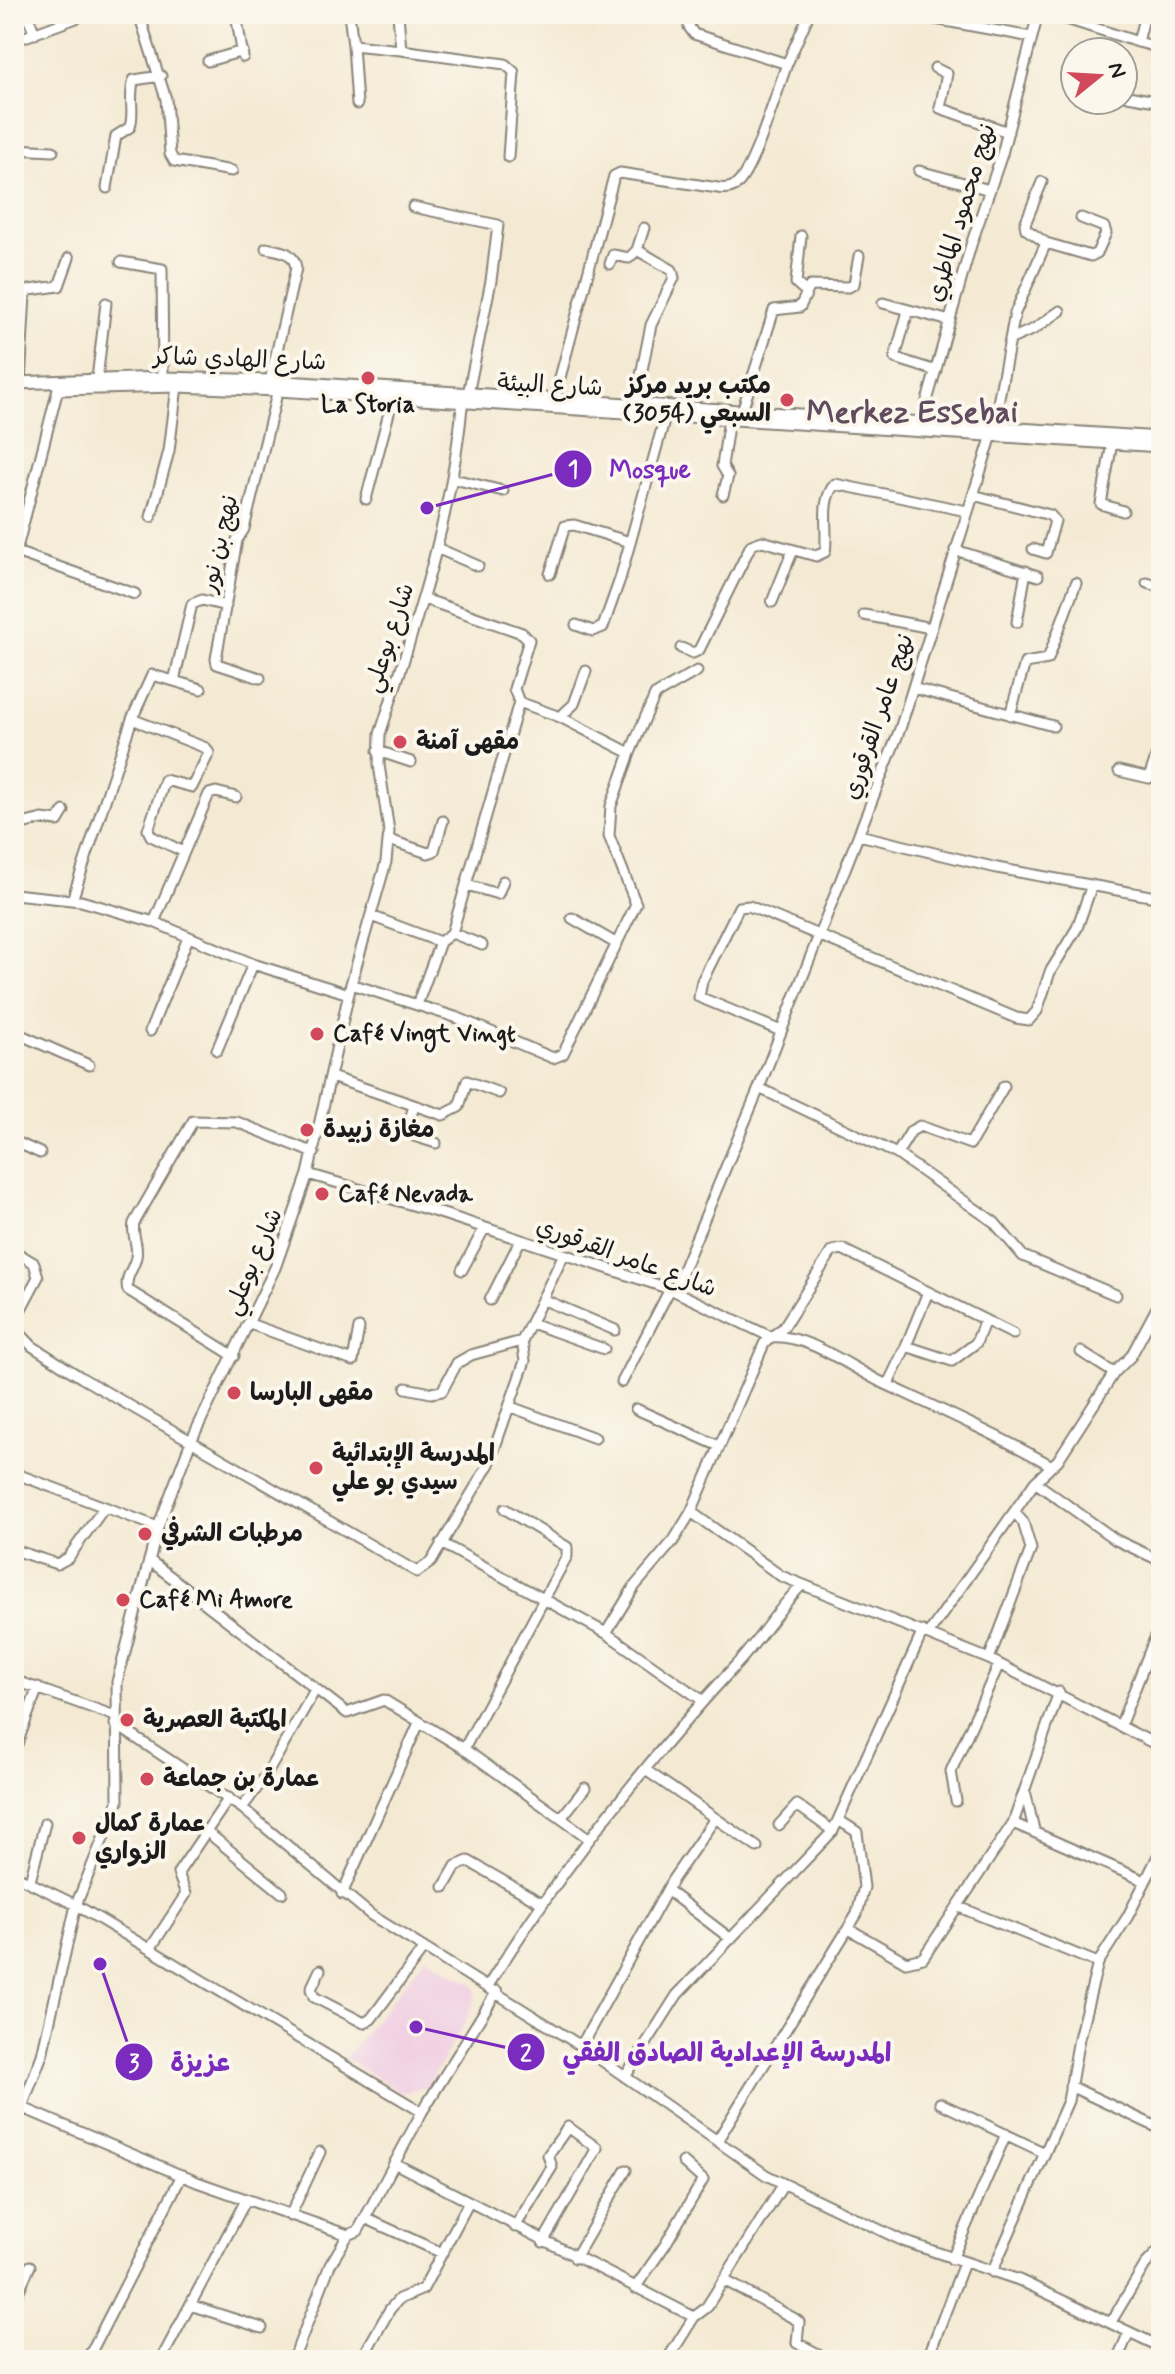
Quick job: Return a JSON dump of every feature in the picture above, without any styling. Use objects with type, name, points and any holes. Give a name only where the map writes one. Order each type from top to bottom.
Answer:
[{"type":"main road","name":"شارع الهادي شاكر","points":[[60,385],[97,379],[276,384],[465,397]]},
{"type":"main road","name":"شارع الهادي شاكر","points":[[16,386],[163,382],[177,386],[276,384],[393,398],[465,397]]},
{"type":"main road","name":"شارع البيئة","points":[[465,397],[554,400],[597,407],[635,405],[729,419],[919,426]]},
{"type":"main road","name":"شارع البيئة","points":[[465,397],[666,411],[742,411],[993,431],[1161,438]]},
{"type":"main road","name":"شارع البيئة","points":[[993,431],[1161,446]]},
{"type":"street","points":[[27,14],[35,34]]},
{"type":"street","points":[[14,41],[87,14]]},
{"type":"street","points":[[139,14],[161,76],[170,154],[174,161],[232,171]]},
{"type":"street","points":[[208,61],[243,54],[236,14]]},
{"type":"street","points":[[349,14],[357,104]]},
{"type":"street","points":[[398,14],[401,50]]},
{"type":"street","points":[[691,14],[689,27],[694,34],[787,64]]},
{"type":"street","points":[[554,400],[614,176],[620,173],[718,188],[732,187],[739,182],[758,144],[809,14]]},
{"type":"street","points":[[908,14],[1031,37]]},
{"type":"street","name":"نهج محمود الماطري","points":[[919,426],[1008,132],[1038,14]]},
{"type":"street","points":[[1051,14],[1119,36]]},
{"type":"street","points":[[1139,38],[1145,14]]},
{"type":"street","points":[[1139,42],[1161,48]]},
{"type":"street","points":[[353,45],[505,64],[514,72],[508,157]]},
{"type":"street","points":[[935,68],[947,74],[940,108],[1008,132]]},
{"type":"street","points":[[107,188],[116,136],[130,127],[133,118],[131,88],[134,80],[161,76]]},
{"type":"street","points":[[1139,98],[1161,102]]},
{"type":"street","points":[[14,149],[53,151]]},
{"type":"street","points":[[919,171],[990,190]]},
{"type":"street","points":[[1042,182],[1025,224],[1026,229],[1046,243],[1091,256],[1097,253],[1106,233],[1104,227],[1081,218]]},
{"type":"street","name":"شارع بوعلي","points":[[14,2128],[42,2055],[76,1905],[118,1802],[117,1682],[158,1527],[191,1441],[250,1324],[290,1234],[314,1153],[350,989],[389,840],[378,751],[439,549],[454,479],[465,397],[491,281],[498,225],[413,207]]},
{"type":"street","points":[[610,264],[613,255],[629,258],[637,250],[644,228]]},
{"type":"street","points":[[801,236],[794,272],[796,283],[805,291]]},
{"type":"street","name":"نهج عامر القرقوري","points":[[622,1382],[672,1290],[759,1088],[859,835],[913,688],[993,431],[1021,297],[1046,243]]},
{"type":"street","name":"نهج بن نور","points":[[260,678],[217,664],[237,540],[244,529],[276,384],[296,268],[295,260],[288,253],[266,248]]},
{"type":"street","points":[[635,405],[651,325],[674,278],[672,270],[637,250]]},
{"type":"street","points":[[742,411],[774,310],[800,307],[810,286],[849,287],[854,284],[859,256]]},
{"type":"street","points":[[16,386],[25,294],[30,290],[59,286],[69,258]]},
{"type":"street","points":[[121,262],[162,269],[163,382]]},
{"type":"street","points":[[97,379],[106,303]]},
{"type":"street","points":[[883,303],[950,321]]},
{"type":"street","points":[[908,311],[895,358],[936,371]]},
{"type":"street","points":[[1011,339],[1034,329],[1060,311]]},
{"type":"street","points":[[60,385],[15,556],[135,594]]},
{"type":"street","points":[[151,517],[169,451],[177,386]]},
{"type":"street","points":[[366,499],[393,398]]},
{"type":"street","points":[[576,625],[593,631],[603,627],[666,411]]},
{"type":"street","points":[[723,495],[728,476],[722,466],[729,419]]},
{"type":"street","points":[[1112,443],[1101,504],[1123,511]]},
{"type":"street","points":[[454,479],[503,491]]},
{"type":"street","points":[[681,648],[693,653],[699,650],[751,545],[762,541],[816,556],[825,552],[829,533],[826,506],[835,484],[967,511]]},
{"type":"street","points":[[973,495],[1050,515],[1055,521],[1046,553],[1033,549]]},
{"type":"street","points":[[550,574],[565,526],[574,525],[630,542]]},
{"type":"street","points":[[439,549],[478,566]]},
{"type":"street","points":[[772,602],[793,550]]},
{"type":"street","points":[[955,550],[1038,576]]},
{"type":"street","points":[[1017,622],[1026,571]]},
{"type":"street","points":[[1010,715],[1025,663],[1048,659],[1076,583]]},
{"type":"street","points":[[1147,583],[1161,587]]},
{"type":"street","points":[[417,1005],[440,942],[452,933],[467,885],[519,702],[514,689],[529,640],[522,633],[493,621],[424,599]]},
{"type":"street","points":[[174,681],[192,604],[202,600],[226,606]]},
{"type":"street","points":[[864,615],[931,628]]},
{"type":"street","points":[[560,717],[574,704],[586,671]]},
{"type":"street","points":[[14,894],[72,900],[154,922],[253,964],[417,1005],[458,1018],[553,1058],[563,1054],[636,904],[613,853],[608,818],[630,753],[655,695],[697,671]]},
{"type":"street","points":[[72,900],[132,719],[152,675],[201,689]]},
{"type":"street","points":[[913,688],[1053,726]]},
{"type":"street","points":[[519,702],[560,717],[568,725],[630,753]]},
{"type":"street","points":[[132,719],[206,748],[209,753],[192,787],[165,780],[148,830],[151,836],[184,852]]},
{"type":"street","points":[[1119,771],[1149,778],[1161,742]]},
{"type":"street","points":[[378,751],[411,762]]},
{"type":"street","points":[[154,922],[209,794],[216,792],[236,797]]},
{"type":"street","points":[[14,826],[42,819],[58,821],[64,811]]},
{"type":"street","points":[[389,840],[428,853],[434,851],[443,821]]},
{"type":"street","points":[[859,835],[997,868],[1161,898]]},
{"type":"street","points":[[467,885],[498,894],[503,881]]},
{"type":"street","points":[[781,1031],[703,1001],[698,992],[739,907],[749,906],[819,938],[1016,1018],[1029,1020],[1037,1011],[1050,972],[1077,928],[1092,885]]},
{"type":"street","points":[[371,916],[440,942]]},
{"type":"street","points":[[572,918],[617,944]]},
{"type":"street","points":[[452,933],[482,945]]},
{"type":"street","points":[[150,1031],[188,938]]},
{"type":"street","points":[[217,1050],[253,964]]},
{"type":"street","points":[[14,1032],[89,1065]]},
{"type":"street","points":[[331,1077],[443,1115],[459,1107],[467,1081],[499,1093]]},
{"type":"street","points":[[897,1154],[911,1131],[920,1126],[970,1144],[1004,1086]]},
{"type":"street","points":[[759,1088],[897,1154],[994,1222],[1023,1256],[1116,1295]]},
{"type":"street","points":[[414,1106],[408,1126],[411,1135],[436,1143]]},
{"type":"street","points":[[234,1356],[128,1290],[126,1282],[137,1256],[132,1235],[134,1223],[187,1126],[193,1121],[237,1122],[314,1153]]},
{"type":"street","points":[[14,1141],[40,1153]]},
{"type":"street","name":"شارع عامر القرقوري","points":[[308,1174],[672,1290],[771,1337],[784,1336],[802,1343],[1006,1439],[1052,1466]]},
{"type":"street","points":[[462,1270],[484,1229]]},
{"type":"street","points":[[490,1300],[520,1241]]},
{"type":"street","points":[[606,1633],[634,1587],[674,1540],[691,1512],[764,1344],[783,1328],[832,1251],[842,1249],[1013,1334]]},
{"type":"street","points":[[14,1251],[34,1263],[38,1277],[14,1324],[32,1346],[411,1570],[424,1568],[489,1464],[525,1361],[522,1341],[564,1254]]},
{"type":"street","points":[[888,1384],[928,1292]]},
{"type":"street","points":[[542,1299],[615,1330]]},
{"type":"street","points":[[625,2077],[677,1995],[840,1821],[926,1632],[1035,1482],[1052,1466],[1114,1373],[1131,1356],[1161,1300]]},
{"type":"street","points":[[906,1346],[952,1361],[976,1343],[985,1320]]},
{"type":"street","points":[[531,1323],[604,1349]]},
{"type":"street","points":[[250,1324],[353,1361],[359,1328]]},
{"type":"street","points":[[406,1388],[431,1393],[442,1391],[457,1363],[471,1355],[522,1341]]},
{"type":"street","points":[[1081,1352],[1114,1373]]},
{"type":"street","points":[[511,1407],[595,1438]]},
{"type":"street","points":[[636,1409],[719,1446]]},
{"type":"street","points":[[14,1473],[158,1527]]},
{"type":"street","points":[[1035,1482],[1116,1540],[1161,1561]]},
{"type":"street","points":[[14,1550],[57,1564],[68,1558],[104,1508]]},
{"type":"street","points":[[464,1749],[567,1556],[567,1547],[505,1509]]},
{"type":"street","points":[[691,1512],[749,1557],[801,1586],[989,1659],[1059,1692],[1161,1747]]},
{"type":"street","points":[[989,1659],[1031,1549],[1023,1522],[1014,1512]]},
{"type":"street","points":[[441,1543],[606,1633],[702,1700]]},
{"type":"street","points":[[149,1560],[347,1713],[384,1700],[464,1749],[587,1837]]},
{"type":"street","points":[[293,2360],[330,2265],[348,2235],[358,2231],[540,1902],[587,1837],[647,1771],[702,1700],[736,1666],[778,1609],[801,1586]]},
{"type":"street","points":[[1120,1726],[1161,1623]]},
{"type":"street","points":[[956,1801],[951,1771],[999,1664]]},
{"type":"street","points":[[14,1680],[115,1720],[229,1798],[342,1894],[581,2046],[783,2185],[903,2241],[1045,2291],[1161,2347]]},
{"type":"street","points":[[14,1752],[38,1687]]},
{"type":"street","points":[[242,1808],[265,1777],[315,1690]]},
{"type":"street","points":[[849,1929],[898,1958],[914,1962],[930,1953],[1013,1823],[1041,1753],[1041,1736],[1059,1692]]},
{"type":"street","points":[[342,1894],[419,1723]]},
{"type":"street","points":[[647,1771],[757,1847]]},
{"type":"street","points":[[562,1817],[585,1788]]},
{"type":"street","points":[[1026,1792],[1034,1830]]},
{"type":"street","points":[[150,1949],[186,1894],[178,1873],[229,1798]]},
{"type":"street","points":[[779,1825],[797,1805],[833,1831]]},
{"type":"street","points":[[581,2046],[668,1891],[714,1820]]},
{"type":"street","points":[[717,2141],[761,2064],[849,1929],[864,1887],[857,1832],[840,1821]]},
{"type":"street","points":[[30,1881],[45,1823]]},
{"type":"street","points":[[1013,1823],[1145,1881]]},
{"type":"street","points":[[206,1831],[282,1893]]},
{"type":"street","points":[[992,2272],[1068,2101],[1098,1963],[1161,1850]]},
{"type":"street","points":[[444,1887],[456,1866],[468,1861],[540,1902]]},
{"type":"street","points":[[14,1875],[76,1905],[422,2112]]},
{"type":"street","points":[[668,1891],[731,1939]]},
{"type":"street","points":[[959,1907],[1098,1963]]},
{"type":"street","points":[[320,1970],[311,1989],[314,1997],[364,2023],[371,2019],[424,1948]]},
{"type":"street","points":[[1070,2086],[1161,2129]]},
{"type":"street","points":[[940,2103],[1045,2153]]},
{"type":"street","points":[[23,2108],[182,2175],[348,2235]]},
{"type":"street","points":[[515,2227],[552,2167],[548,2155],[568,2127],[597,2148],[543,2242]]},
{"type":"street","points":[[952,2259],[1006,2134]]},
{"type":"street","points":[[290,2216],[320,2152]]},
{"type":"street","points":[[635,2288],[703,2180],[683,2162]]},
{"type":"street","points":[[394,2163],[694,2317]]},
{"type":"street","points":[[575,2258],[626,2170]]},
{"type":"street","points":[[87,2360],[182,2175]]},
{"type":"street","points":[[667,2360],[694,2317],[706,2308],[783,2185]]},
{"type":"street","points":[[163,2356],[246,2200]]},
{"type":"street","points":[[361,2360],[390,2309],[399,2299],[423,2289],[469,2202]]},
{"type":"street","points":[[365,2218],[442,2253]]},
{"type":"street","points":[[1111,2322],[1145,2265],[1161,2248]]},
{"type":"street","points":[[927,2360],[964,2263]]},
{"type":"street","points":[[14,2301],[30,2266]]},
{"type":"street","points":[[724,2280],[799,2322],[797,2343],[830,2360]]},
{"type":"street","points":[[190,2305],[262,2328]]},
{"type":"street","points":[[1117,2360],[1129,2332]]},
{"type":"shaded area","points":[[426,1957],[474,1985],[476,1995],[465,2023],[427,2087],[402,2093],[345,2058]]},
{"type":"place","name":"La Storia","points":[[368,378]]},
{"type":"place","name":"مكتب بريد مركز السبعي (3054)","points":[[787,400]]},
{"type":"place","name":"Mosque","points":[[427,508]]},
{"type":"place","name":"مقهى آمنة","points":[[400,742]]},
{"type":"place","name":"Café Vingt Vingt","points":[[317,1034]]},
{"type":"place","name":"مغازة زبيدة","points":[[307,1130]]},
{"type":"place","name":"Café Nevada","points":[[322,1194]]},
{"type":"place","name":"مقهى البارسا","points":[[234,1393]]},
{"type":"place","name":"المدرسة الإبتدائية سيدي بو علي","points":[[316,1468]]},
{"type":"place","name":"مرطبات الشرفي","points":[[145,1534]]},
{"type":"place","name":"Café Mi Amore","points":[[123,1600]]},
{"type":"place","name":"المكتبة العصرية","points":[[127,1720]]},
{"type":"place","name":"عمارة بن جماعة","points":[[147,1779]]},
{"type":"place","name":"عمارة كمال الزواري","points":[[79,1838]]},
{"type":"place","name":"عزيزة","points":[[100,1964]]},
{"type":"place","name":"المدرسة الإعدادية الصادق الفقي","points":[[416,2027]]},
{"type":"district","name":"Merkez Essebai","points":[[912,413]]}]
